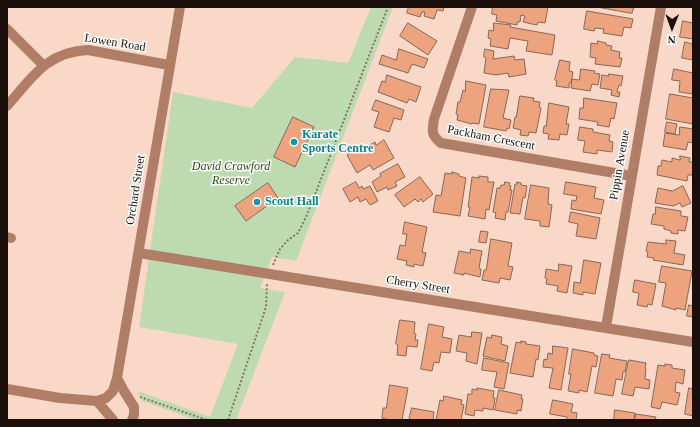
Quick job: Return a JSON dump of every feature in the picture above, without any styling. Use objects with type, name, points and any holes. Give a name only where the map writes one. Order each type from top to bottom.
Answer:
[{"type":"street","name":"Orchard Street","points":[[97,402],[106,398],[113,391],[118,378],[180,7]]},
{"type":"street","name":"Packham Crescent","points":[[472,7],[434,119],[432,131],[435,138],[441,143],[632,176]]},
{"type":"street","name":"Pippin Avenue","points":[[606,327],[661,7]]},
{"type":"street","points":[[7,29],[43,65]]},
{"type":"street","name":"Lowen Road","points":[[7,106],[43,65],[64,54],[75,51],[88,50],[170,65]]},
{"type":"street","name":"Cherry Street","points":[[139,253],[267,275],[606,327],[693,342]]},
{"type":"street","points":[[118,378],[134,407],[134,415],[132,420]]},
{"type":"street","points":[[7,389],[60,398],[97,402],[113,420]]},
{"type":"path","points":[[228,420],[266,307],[267,275],[276,260],[280,249],[288,240],[298,233],[307,215],[388,7]]},
{"type":"path","points":[[124,391],[207,420]]},
{"type":"green space","name":"David Crawford Reserve","points":[[371,7],[393,7],[296,261],[272,257],[260,288],[285,292],[236,420],[195,420],[142,401],[138,391],[210,417],[238,344],[139,327],[173,92],[252,108],[295,57],[348,63]]},
{"type":"building","points":[[409,7],[444,7],[443,11],[437,10],[434,19],[424,16],[425,12],[422,12],[420,17],[407,13]]},
{"type":"building","points":[[493,7],[548,7],[545,23],[538,22],[537,25],[523,22],[525,16],[521,15],[520,22],[517,22],[517,25],[496,21],[497,15],[492,14]]},
{"type":"building","points":[[597,7],[634,7],[632,13]]},
{"type":"building","points":[[587,11],[633,19],[631,28],[624,27],[622,36],[603,33],[604,29],[595,28],[594,31],[584,29]]},
{"type":"building","points":[[683,21],[693,23],[693,39],[680,37]]},
{"type":"building","points":[[408,23],[437,41],[428,55],[400,36]]},
{"type":"building","points":[[494,23],[511,25],[510,27],[555,35],[552,55],[526,51],[528,41],[510,38],[508,49],[490,46],[491,39],[488,38],[489,30],[493,31]]},
{"type":"building","points":[[598,41],[612,46],[611,50],[620,52],[619,58],[622,58],[620,67],[595,64],[596,58],[590,57],[591,43],[597,44]]},
{"type":"building","points":[[685,42],[693,44],[693,60],[682,58]]},
{"type":"building","points":[[399,49],[428,59],[424,68],[412,64],[408,73],[379,64],[382,55],[396,60]]},
{"type":"building","points":[[485,49],[494,51],[493,59],[514,56],[515,60],[524,59],[526,74],[509,77],[508,73],[496,75],[484,73],[486,58],[484,57]]},
{"type":"building","points":[[560,60],[570,62],[569,71],[573,72],[571,83],[569,83],[569,88],[556,86],[557,81],[555,80]]},
{"type":"building","points":[[581,69],[595,71],[594,73],[600,74],[598,85],[592,84],[590,91],[571,88],[572,79],[579,80]]},
{"type":"building","points":[[674,69],[693,73],[693,94],[679,92],[680,81],[672,80]]},
{"type":"building","points":[[609,74],[623,76],[621,86],[619,85],[617,92],[620,92],[619,97],[611,95],[612,90],[600,88],[602,75],[608,76]]},
{"type":"building","points":[[387,75],[421,87],[416,102],[409,99],[407,103],[378,92],[382,81],[385,82]]},
{"type":"building","points":[[466,81],[486,85],[479,124],[472,124],[457,120],[458,115],[456,114],[458,102],[460,102],[463,90],[465,91]]},
{"type":"building","points":[[491,89],[509,90],[503,118],[511,120],[509,129],[507,128],[506,131],[484,127]]},
{"type":"building","points":[[670,94],[693,98],[693,124],[666,119]]},
{"type":"building","points":[[520,96],[534,98],[533,101],[540,102],[539,107],[541,108],[536,133],[529,132],[528,136],[520,135],[521,130],[513,128]]},
{"type":"building","points":[[584,98],[617,103],[614,119],[611,118],[609,127],[597,125],[598,122],[579,119],[580,108],[583,108]]},
{"type":"building","points":[[376,100],[404,110],[401,120],[394,118],[389,132],[374,127],[379,112],[372,110]]},
{"type":"building","points":[[549,103],[569,107],[566,124],[569,124],[567,135],[560,134],[559,140],[548,139],[549,134],[543,133],[544,126],[546,126]]},
{"type":"building","name":"Karate Sports Centre","points":[[293,117],[314,127],[295,167],[274,157]]},
{"type":"building","points":[[667,122],[677,124],[675,134],[665,132]]},
{"type":"building","points":[[580,127],[593,129],[593,132],[610,135],[609,141],[613,142],[612,152],[597,150],[597,154],[583,152],[585,141],[578,140]]},
{"type":"building","points":[[680,127],[693,129],[693,143],[688,142],[686,150],[663,146],[665,133],[679,135]]},
{"type":"building","points":[[384,140],[394,158],[373,170],[370,165],[357,173],[347,155],[355,150],[356,153],[375,142],[376,145]]},
{"type":"building","points":[[680,156],[690,158],[689,162],[693,162],[693,175],[688,175],[687,181],[657,175],[658,166],[661,166],[662,160],[672,162],[672,158],[680,160]]},
{"type":"building","points":[[398,164],[405,177],[395,182],[397,186],[388,190],[387,187],[377,192],[372,182],[381,176],[380,174]]},
{"type":"building","points":[[452,172],[466,178],[460,216],[433,212],[436,195],[441,196],[445,173],[452,174]]},
{"type":"building","points":[[479,176],[488,177],[488,182],[494,182],[489,210],[486,209],[485,219],[468,216],[472,177],[479,178]]},
{"type":"building","points":[[420,177],[433,194],[423,202],[421,199],[418,202],[415,199],[404,207],[395,195]]},
{"type":"building","points":[[356,182],[359,188],[362,186],[363,189],[370,186],[378,201],[370,205],[366,199],[360,202],[358,197],[350,202],[343,189]]},
{"type":"building","points":[[505,182],[510,183],[510,190],[512,190],[505,220],[495,218],[496,213],[493,212],[497,188],[504,185]]},
{"type":"building","points":[[517,182],[521,183],[521,185],[527,186],[525,198],[523,197],[520,214],[510,213],[515,184],[517,184]]},
{"type":"building","points":[[566,182],[596,187],[594,198],[604,200],[601,214],[571,209],[572,200],[576,201],[577,196],[564,194]]},
{"type":"building","name":"Scout Hall","points":[[268,183],[278,198],[246,221],[235,206]]},
{"type":"building","points":[[531,185],[549,188],[548,204],[552,205],[549,227],[540,226],[540,221],[525,219]]},
{"type":"building","points":[[683,186],[691,203],[682,207],[680,203],[673,206],[655,203],[658,188],[672,191]]},
{"type":"building","points":[[656,207],[681,211],[681,216],[688,217],[685,231],[678,230],[678,234],[671,233],[671,231],[664,229],[664,226],[651,224]]},
{"type":"building","points":[[571,212],[600,218],[596,239],[576,236],[578,224],[569,222]]},
{"type":"building","points":[[405,222],[427,227],[422,252],[426,253],[423,266],[414,264],[414,267],[406,265],[407,261],[397,259],[400,245],[405,246],[407,234],[403,234]]},
{"type":"building","points":[[481,231],[488,232],[486,243],[479,242]]},
{"type":"building","points":[[491,239],[512,243],[508,266],[513,267],[510,280],[500,278],[499,283],[482,280],[484,270],[486,270]]},
{"type":"building","points":[[666,240],[676,241],[674,253],[685,255],[683,265],[653,260],[654,258],[647,257],[648,252],[646,251],[648,242],[666,244]]},
{"type":"building","points":[[471,249],[482,251],[479,268],[481,269],[480,277],[464,273],[464,275],[454,273],[459,251],[470,253]]},
{"type":"building","points":[[584,260],[601,263],[595,294],[583,292],[583,295],[573,293],[574,282],[580,283]]},
{"type":"building","points":[[559,264],[572,266],[567,293],[557,291],[558,286],[546,284],[546,269],[558,271]]},
{"type":"building","points":[[662,266],[692,271],[685,310],[676,308],[676,310],[662,306],[666,283],[659,282]]},
{"type":"building","points":[[635,280],[656,284],[652,305],[648,304],[647,307],[637,305],[639,293],[633,292]]},
{"type":"building","points":[[689,305],[693,306],[693,317],[687,316]]},
{"type":"building","points":[[400,320],[415,322],[415,340],[418,340],[417,347],[407,346],[406,356],[397,355],[398,345],[396,344]]},
{"type":"building","points":[[429,324],[444,327],[442,337],[452,339],[450,353],[441,352],[439,363],[434,362],[432,371],[421,369]]},
{"type":"building","points":[[472,332],[482,333],[477,364],[466,361],[467,353],[456,351],[459,335],[471,337]]},
{"type":"building","points":[[492,335],[502,337],[501,344],[508,346],[505,361],[483,356],[487,337],[491,338]]},
{"type":"building","points":[[521,341],[526,342],[526,344],[540,346],[533,377],[510,373],[516,342],[521,343]]},
{"type":"building","points":[[553,346],[568,348],[561,390],[549,388],[553,368],[543,367],[544,359],[547,360],[548,353],[552,354]]},
{"type":"building","points":[[573,349],[594,353],[594,355],[598,356],[596,367],[592,366],[587,392],[579,390],[579,393],[568,391]]},
{"type":"building","points":[[602,354],[610,355],[609,358],[627,361],[622,380],[616,379],[613,396],[595,393]]},
{"type":"building","points":[[484,358],[509,363],[504,389],[494,387],[497,372],[482,370]]},
{"type":"building","points":[[629,360],[646,363],[645,379],[650,380],[649,389],[635,387],[633,396],[622,394]]},
{"type":"building","points":[[665,364],[672,365],[672,368],[685,370],[683,384],[676,382],[675,392],[680,393],[677,405],[662,402],[660,409],[651,407],[658,365],[665,366]]},
{"type":"building","points":[[390,385],[408,388],[402,420],[382,418],[383,408],[386,408]]},
{"type":"building","points":[[477,388],[494,391],[493,398],[495,398],[493,410],[483,408],[483,411],[475,410],[474,416],[465,414],[468,394],[472,394],[472,389],[477,390]]},
{"type":"building","points":[[689,388],[693,389],[693,416],[685,414]]},
{"type":"building","points":[[499,390],[522,395],[521,399],[523,399],[521,411],[517,410],[517,414],[495,410]]},
{"type":"building","points":[[444,396],[462,400],[461,404],[464,405],[461,420],[436,420],[440,400],[443,401]]},
{"type":"building","points":[[553,400],[573,404],[571,412],[577,413],[576,420],[567,420],[567,417],[550,414]]},
{"type":"building","points":[[412,408],[434,412],[433,420],[409,420]]},
{"type":"building","points":[[615,410],[635,413],[634,420],[614,420]]},
{"type":"building","points":[[636,414],[656,417],[655,420],[635,420]]},
{"type":"place","name":"Karate Sports Centre","points":[[294,142]]},
{"type":"place","name":"Scout Hall","points":[[257,202]]}]
